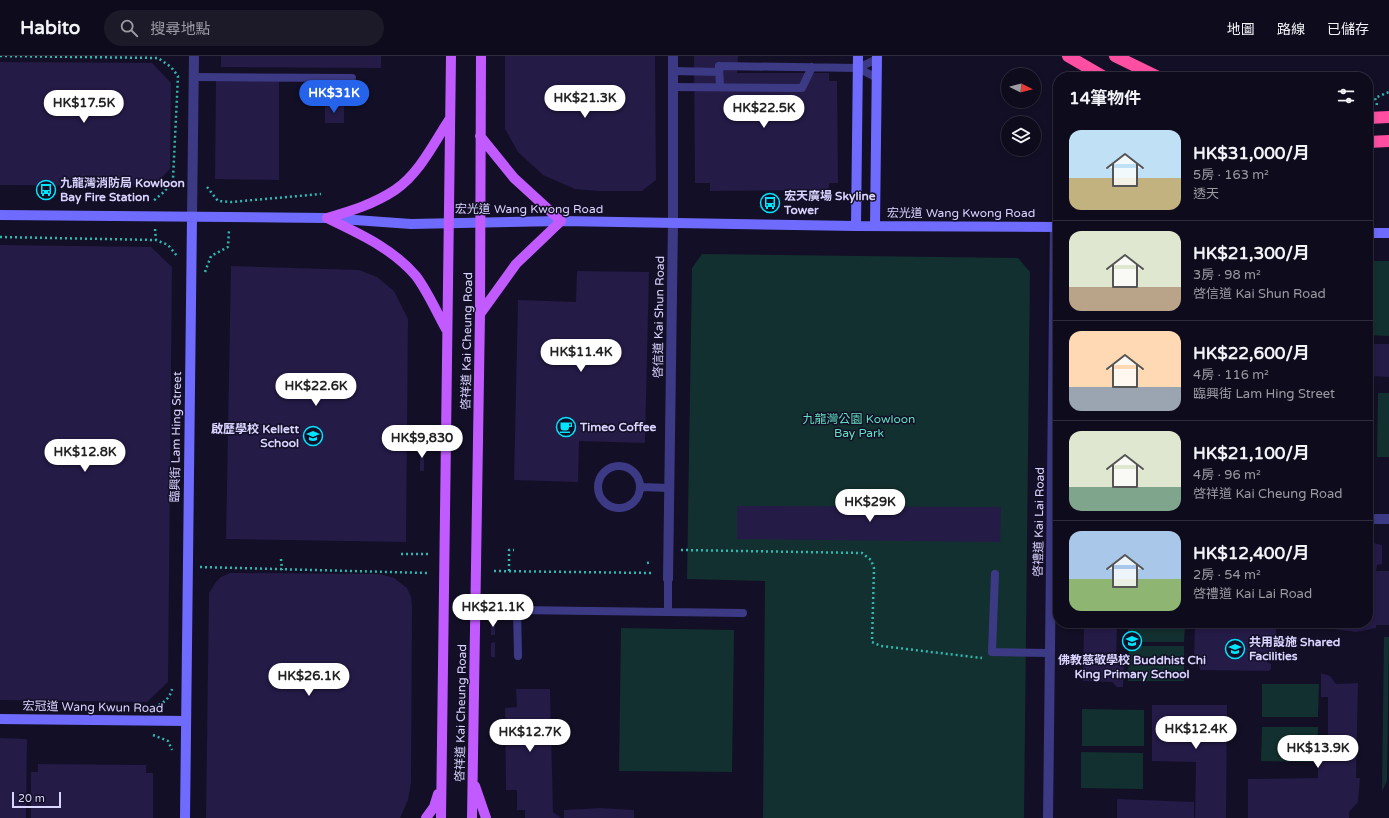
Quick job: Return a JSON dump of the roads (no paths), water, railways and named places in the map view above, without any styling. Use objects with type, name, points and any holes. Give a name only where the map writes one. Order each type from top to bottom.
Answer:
[{"type":"highway","points":[[1068,56],[1095,72]]},
{"type":"highway","points":[[1115,56],[1148,72]]},
{"type":"highway","points":[[1373,118],[1389,117]]},
{"type":"highway","points":[[1373,142],[1389,141]]},
{"type":"main road","name":"啓祥道 Kai Cheung Road","points":[[441,818],[446,330],[451,56]]},
{"type":"main road","name":"啓祥道 Kai Cheung Road","points":[[472,818],[480,314],[481,56]]},
{"type":"main road","points":[[856,226],[858,56]]},
{"type":"main road","points":[[875,226],[877,58]]},
{"type":"main road","points":[[327,218],[369,204],[396,189],[418,168],[449,120]]},
{"type":"main road","points":[[480,136],[514,178],[561,221],[516,264],[480,314]]},
{"type":"main road","name":"宏光道 Wang Kwong Road","points":[[0,215],[327,218],[398,224],[561,221],[856,226],[1053,227]]},
{"type":"main road","name":"臨興街 Lam Hing Street","points":[[185,818],[192,217]]},
{"type":"main road","points":[[327,218],[364,236],[390,251],[416,277],[446,330]]},
{"type":"main road","points":[[1373,233],[1389,233]]},
{"type":"main road","name":"宏冠道 Wang Kwun Road","points":[[0,719],[186,722]]},
{"type":"main road","points":[[472,778],[486,818]]},
{"type":"main road","points":[[426,818],[434,807],[442,781]]},
{"type":"street","name":"臨興街 Lam Hing Street","points":[[192,217],[194,56]]},
{"type":"street","name":"啓信道 Kai Shun Road","points":[[668,579],[673,222],[673,56]]},
{"type":"street","points":[[1373,519],[1389,519]]},
{"type":"street","name":"啓禮道 Kai Lai Road","points":[[1048,818],[1050,652],[1053,572]]},
{"type":"lane","points":[[858,68],[877,58]]},
{"type":"lane","points":[[720,87],[719,66],[858,68],[877,78]]},
{"type":"lane","points":[[673,87],[802,88],[812,67]]},
{"type":"lane","points":[[673,71],[719,72]]},
{"type":"lane","points":[[194,77],[352,78]]},
{"type":"lane","points":[[618,465],[625,466],[636,474],[640,487],[639,494],[635,501],[622,508],[608,505],[600,495],[598,488],[601,475],[612,466],[618,465]]},
{"type":"lane","points":[[640,487],[670,488]]},
{"type":"lane","points":[[995,574],[992,652],[1050,652]]},
{"type":"lane","points":[[668,579],[668,612]]},
{"type":"lane","points":[[518,656],[517,610],[743,613]]},
{"type":"place","name":"九龍灣消防局 Kowloon Bay Fire Station","points":[[46,190]]},
{"type":"place","name":"宏天廣場 Skyline Tower","points":[[770,203]]},
{"type":"place","name":"Timeo Coffee","points":[[566,427]]},
{"type":"place","name":"啟歷學校 Kellett School","points":[[313,436]]},
{"type":"place","name":"佛教慈敬學校 Buddhist Chi King Primary School","points":[[1132,641]]},
{"type":"place","name":"共用設施 Shared Facilities","points":[[1235,649]]},
{"type":"park label","name":"九龍灣公園 Kowloon Bay Park","points":[[859,426]]}]
